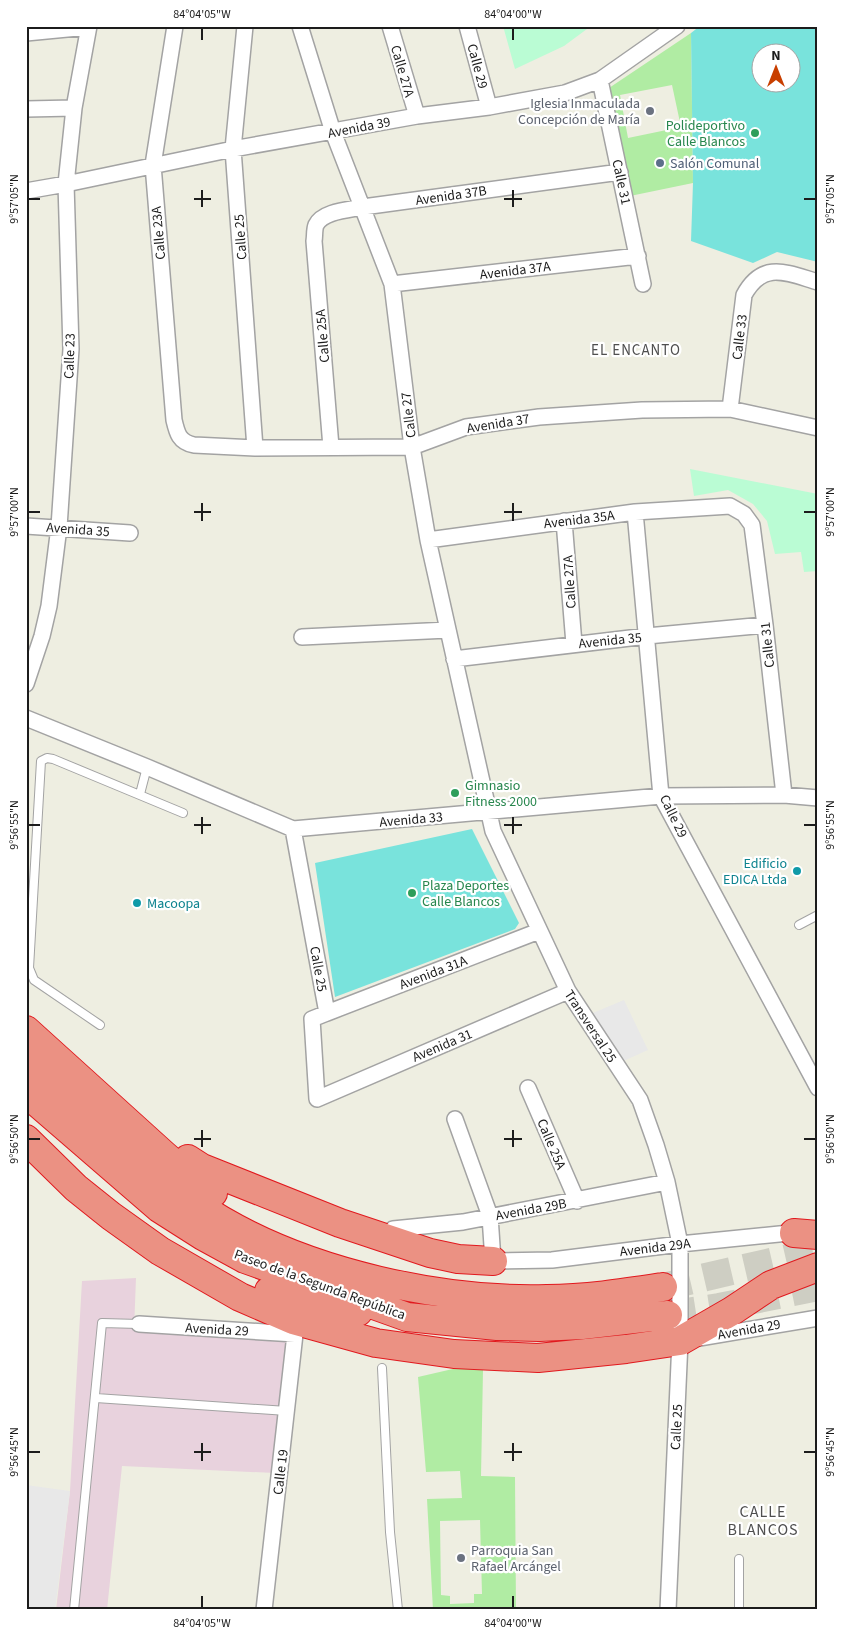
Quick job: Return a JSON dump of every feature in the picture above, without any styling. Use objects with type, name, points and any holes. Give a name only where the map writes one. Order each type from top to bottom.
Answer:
[{"type":"highway","points":[[26,1030],[188,1176],[269,1228],[365,1276]]},
{"type":"highway","name":"Paseo de la Segunda República","points":[[26,1066],[159,1208],[203,1236],[245,1259],[407,1316],[497,1326],[539,1327],[582,1325],[668,1315]]},
{"type":"highway","name":"Paseo de la Segunda República","points":[[26,1093],[95,1141],[152,1174],[220,1219],[264,1242],[307,1260],[425,1290],[499,1299],[610,1296],[663,1287]]},
{"type":"highway","points":[[116,1111],[176,1153],[202,1168],[340,1223],[430,1253],[458,1259],[493,1261]]},
{"type":"highway","points":[[28,1141],[180,1248],[219,1271],[300,1302],[342,1311],[407,1316]]},
{"type":"highway","points":[[28,1141],[76,1188],[160,1251],[240,1297],[293,1320],[376,1343],[454,1354],[538,1358],[626,1349],[680,1341],[732,1311],[771,1285],[818,1267]]},
{"type":"street","name":"Calle 23A","points":[[175,26],[152,165],[174,420],[181,440]]},
{"type":"street","name":"Calle 25","points":[[245,26],[233,149],[255,448]]},
{"type":"street","name":"Calle 27","points":[[300,26],[333,132],[392,284],[412,447],[428,540],[487,812]]},
{"type":"street","name":"Calle 27A","points":[[390,26],[417,116]]},
{"type":"street","name":"Calle 29","points":[[467,26],[489,107]]},
{"type":"street","name":"Avenida 39","points":[[26,191],[233,149],[417,116],[489,107],[565,93],[600,80],[677,26]]},
{"type":"street","points":[[26,33],[88,27]]},
{"type":"street","name":"Calle 23","points":[[26,684],[42,636],[49,606],[59,527],[71,349],[66,184],[74,108],[88,27]]},
{"type":"street","name":"Calle 31","points":[[600,80],[643,284]]},
{"type":"street","points":[[26,109],[74,108]]},
{"type":"street","name":"Avenida 37B","points":[[316,225],[322,218],[329,215],[363,207],[620,172]]},
{"type":"street","name":"Calle 25A","points":[[316,225],[315,251],[331,448]]},
{"type":"street","name":"Avenida 37A","points":[[392,284],[638,256]]},
{"type":"street","name":"Calle 33","points":[[730,409],[744,295],[751,282],[764,273],[781,271],[818,282]]},
{"type":"street","name":"Avenida 37","points":[[181,440],[194,444],[255,448],[412,447],[466,427],[539,417],[642,410],[730,409],[818,428]]},
{"type":"street","name":"Calle 31","points":[[730,506],[744,514],[752,525],[766,625],[784,795]]},
{"type":"street","name":"Avenida 35A","points":[[428,540],[635,512],[730,506]]},
{"type":"street","name":"Calle 29","points":[[635,512],[662,796],[818,1088]]},
{"type":"street","name":"Calle 27A","points":[[564,521],[574,644]]},
{"type":"street","name":"Avenida 35","points":[[26,526],[130,533]]},
{"type":"street","name":"Avenida 35","points":[[454,659],[647,636],[766,625]]},
{"type":"street","points":[[302,637],[448,630]]},
{"type":"street","name":"Avenida 33","points":[[26,718],[293,829],[662,796],[784,795],[818,798]]},
{"type":"street","name":"Transversal 25","points":[[487,812],[493,831],[568,991],[640,1100],[667,1182],[680,1244]]},
{"type":"street","name":"Calle 25","points":[[293,829],[327,1013]]},
{"type":"street","name":"Avenida 31A","points":[[327,1013],[539,931]]},
{"type":"street","name":"Avenida 31","points":[[327,1013],[312,1020],[317,1099],[568,991]]},
{"type":"street","name":"Calle 25A","points":[[528,1088],[577,1201]]},
{"type":"street","points":[[455,1119],[490,1216],[493,1261]]},
{"type":"street","name":"Avenida 29B","points":[[393,1229],[463,1222],[667,1182]]},
{"type":"street","name":"Avenida 29A","points":[[493,1261],[552,1260],[680,1244],[810,1232]]},
{"type":"street","name":"Calle 25","points":[[668,1610],[680,1341],[680,1244]]},
{"type":"street","name":"Avenida 29","points":[[680,1341],[818,1318]]},
{"type":"street","name":"Avenida 29","points":[[139,1324],[295,1334]]},
{"type":"street","name":"Calle 19","points":[[264,1610],[295,1334]]},
{"type":"lane","points":[[100,1025],[34,980],[29,968],[40,765],[47,758],[53,759],[183,813]]},
{"type":"lane","points":[[140,794],[147,767]]},
{"type":"lane","points":[[799,924],[818,915]]},
{"type":"lane","points":[[74,1610],[102,1323],[139,1324]]},
{"type":"lane","points":[[382,1368],[390,1532],[398,1610]]},
{"type":"lane","points":[[96,1398],[287,1411]]},
{"type":"lane","points":[[739,1559],[739,1610]]},
{"type":"shaded area","name":"Polideportivo Calle Blancos","points":[[700,26],[818,26],[818,262],[777,252],[753,263],[691,241],[693,183],[691,33]]},
{"type":"shaded area","name":"Plaza Deportes Calle Blancos","points":[[472,829],[519,923],[515,929],[335,997],[315,863]]},
{"type":"shaded area","points":[[624,1000],[648,1050],[619,1063],[588,1015]]},
{"type":"shaded area","points":[[136,1278],[134,1330],[289,1340],[275,1473],[122,1466],[107,1610],[56,1610],[70,1491],[82,1281]]},
{"type":"shaded area","points":[[26,1485],[70,1491],[55,1610],[26,1610]]},
{"type":"green space","points":[[503,26],[591,26],[564,46],[515,69]]},
{"type":"green space","points":[[691,33],[693,183],[630,196],[609,88]],"holes":[[[672,85],[681,127],[628,138],[620,95]]]},
{"type":"green space","points":[[690,469],[818,494],[818,571],[804,572],[801,552],[775,554],[767,521],[753,504],[728,490],[694,496]]},
{"type":"green space","points":[[457,1368],[483,1370],[481,1476],[515,1477],[516,1610],[433,1610],[427,1499],[462,1498],[460,1471],[426,1472],[418,1377]],"holes":[[[480,1520],[482,1594],[474,1594],[474,1603],[450,1604],[450,1596],[441,1595],[440,1521]]]},
{"type":"tunnel","points":[[663,1287],[818,1251]]},
{"type":"tunnel","points":[[668,1315],[818,1287]]},
{"type":"place","name":"Iglesia Inmaculada Concepción de María","points":[[650,111]]},
{"type":"place","name":"Polideportivo Calle Blancos","points":[[755,133]]},
{"type":"place","name":"Salón Comunal","points":[[660,163]]},
{"type":"place","name":"Gimnasio Fitness 2000","points":[[455,793]]},
{"type":"place","name":"Edificio EDICA Ltda","points":[[797,871]]},
{"type":"place","name":"Plaza Deportes Calle Blancos","points":[[412,893]]},
{"type":"place","name":"Macoopa","points":[[137,903]]},
{"type":"place","name":"Parroquia San Rafael Arcángel","points":[[461,1558]]},
{"type":"district","name":"EL ENCANTO","points":[[636,350]]},
{"type":"district","name":"CALLE BLANCOS","points":[[763,1520]]}]
